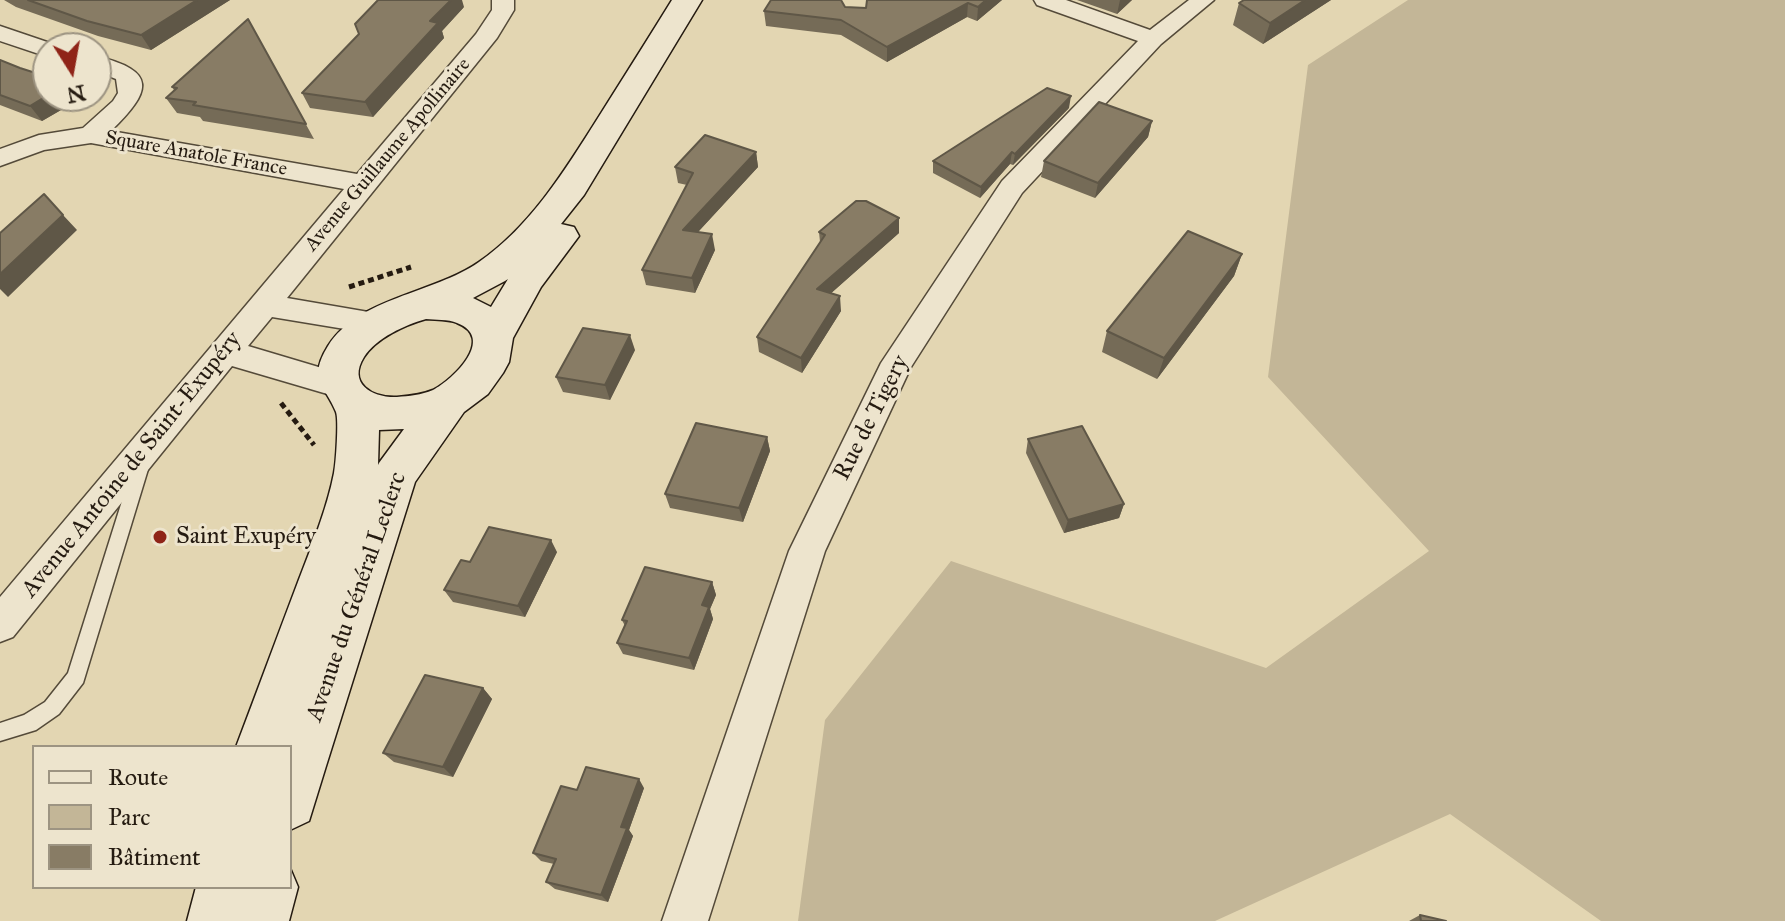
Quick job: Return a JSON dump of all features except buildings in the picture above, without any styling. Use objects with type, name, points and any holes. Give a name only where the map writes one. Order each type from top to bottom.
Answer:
[{"type":"main road","name":"Avenue du Général Leclerc","points":[[264,745],[332,553],[356,473],[349,396],[340,370],[346,353],[358,337],[375,323],[426,305],[492,272],[527,240],[566,195],[687,0]]},
{"type":"main road","name":"Avenue du Général Leclerc","points":[[494,336],[527,279],[587,202],[710,0]]},
{"type":"main road","name":"Avenue du Général Leclerc","points":[[349,396],[376,414],[399,416],[423,413],[447,404],[469,390],[485,373],[494,354],[494,336],[488,324],[477,314],[463,308],[426,305]]},
{"type":"main road","name":"Avenue du Général Leclerc","points":[[292,794],[395,476],[447,404]]},
{"type":"main road","points":[[216,921],[224,889]]},
{"type":"main road","points":[[260,921],[268,889]]},
{"type":"street","name":"Avenue Guillaume Apollinaire","points":[[263,305],[495,26],[503,10],[503,0]]},
{"type":"street","points":[[1045,0],[1153,39]]},
{"type":"street","name":"Rue de Tigery","points":[[685,921],[807,551],[897,363],[1012,187],[1153,39],[1203,0]]},
{"type":"street","points":[[0,33],[32,44]]},
{"type":"street","name":"Square Anatole France","points":[[91,135],[123,105],[130,93],[131,84],[120,70],[112,68]]},
{"type":"street","name":"Square Anatole France","points":[[91,135],[362,184]]},
{"type":"street","points":[[0,158],[39,143],[91,135]]},
{"type":"street","points":[[263,305],[375,323]]},
{"type":"street","name":"Avenue Antoine de Saint-Exupéry","points":[[0,625],[263,305]]},
{"type":"street","points":[[225,353],[265,362],[349,396]]},
{"type":"lane","points":[[0,732],[29,723],[52,708],[76,677],[147,448]]},
{"type":"green space","points":[[1408,0],[1785,0],[1785,921],[1601,921],[1450,814],[1215,921],[798,921],[825,720],[951,561],[1266,668],[1429,551],[1268,377],[1308,65]]},
{"type":"place","name":"Saint Exupéry","points":[[160,537]]}]
